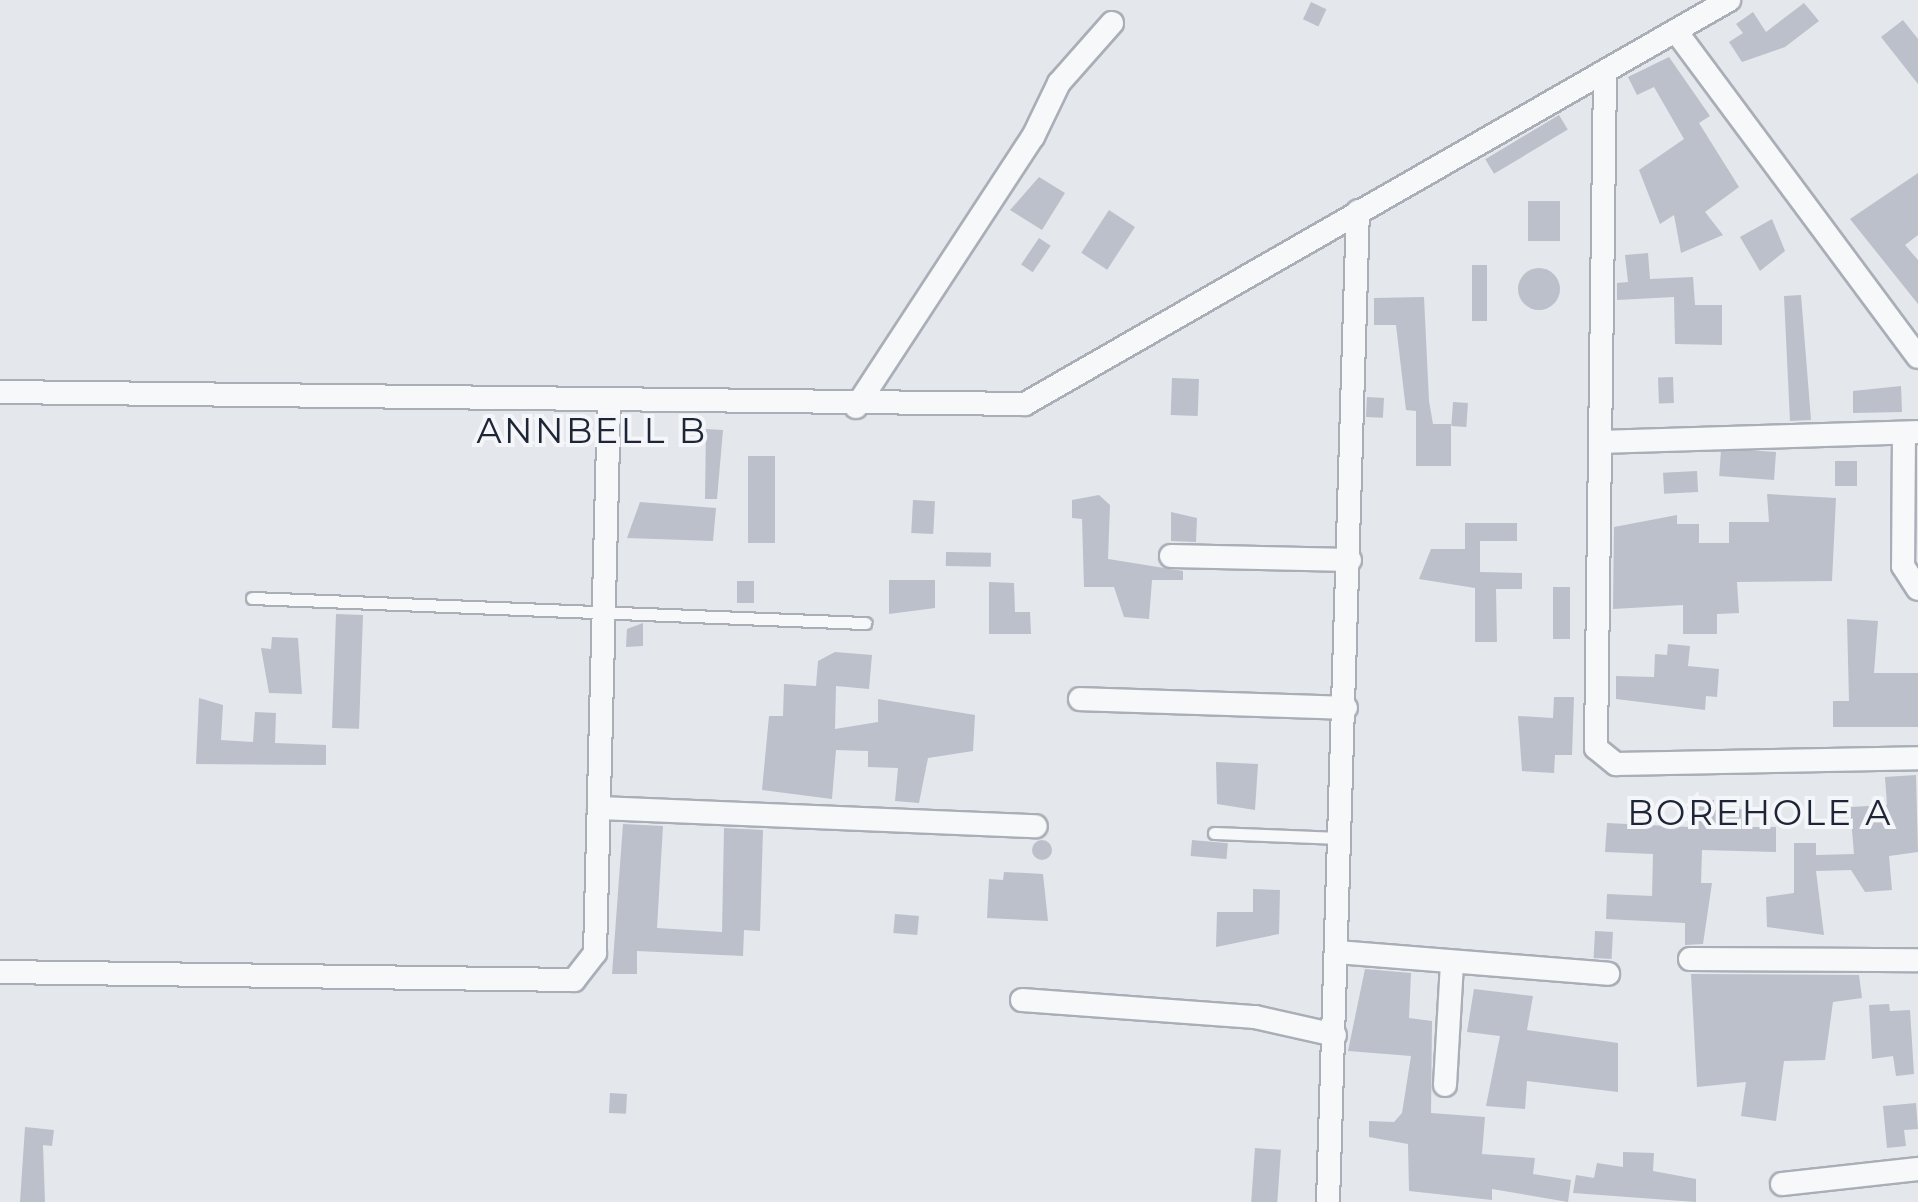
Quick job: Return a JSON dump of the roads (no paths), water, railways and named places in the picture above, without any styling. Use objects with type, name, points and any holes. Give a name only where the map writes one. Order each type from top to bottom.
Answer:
[{"type":"street","points":[[0,392],[856,407],[1026,404],[1358,211],[1678,34],[1729,0]]},
{"type":"street","points":[[856,407],[1033,138],[1059,83],[1112,23]]},
{"type":"street","points":[[1678,34],[1918,358]]},
{"type":"street","points":[[1605,74],[1602,442],[1590,696],[1604,758],[1918,758]]},
{"type":"street","points":[[1328,1202],[1343,838],[1358,211]]},
{"type":"street","points":[[0,972],[574,980],[594,952],[608,404]]},
{"type":"street","points":[[1602,442],[1911,433],[1903,566],[1918,589]]},
{"type":"street","points":[[1171,556],[1350,560]]},
{"type":"street","points":[[1080,699],[1346,708]]},
{"type":"street","points":[[598,808],[1036,826]]},
{"type":"street","points":[[1336,952],[1608,974]]},
{"type":"street","points":[[1690,959],[1918,960]]},
{"type":"street","points":[[1446,1084],[1452,964]]},
{"type":"street","points":[[1022,1000],[1255,1016],[1335,1035]]},
{"type":"street","points":[[1782,1184],[1918,1169]]},
{"type":"lane","points":[[252,598],[865,622]]},
{"type":"lane","points":[[1214,833],[1343,838]]},
{"type":"district","name":"ANNBELL B","points":[[592,431]]},
{"type":"district","name":"BOREHOLE A","points":[[1760,813]]}]
